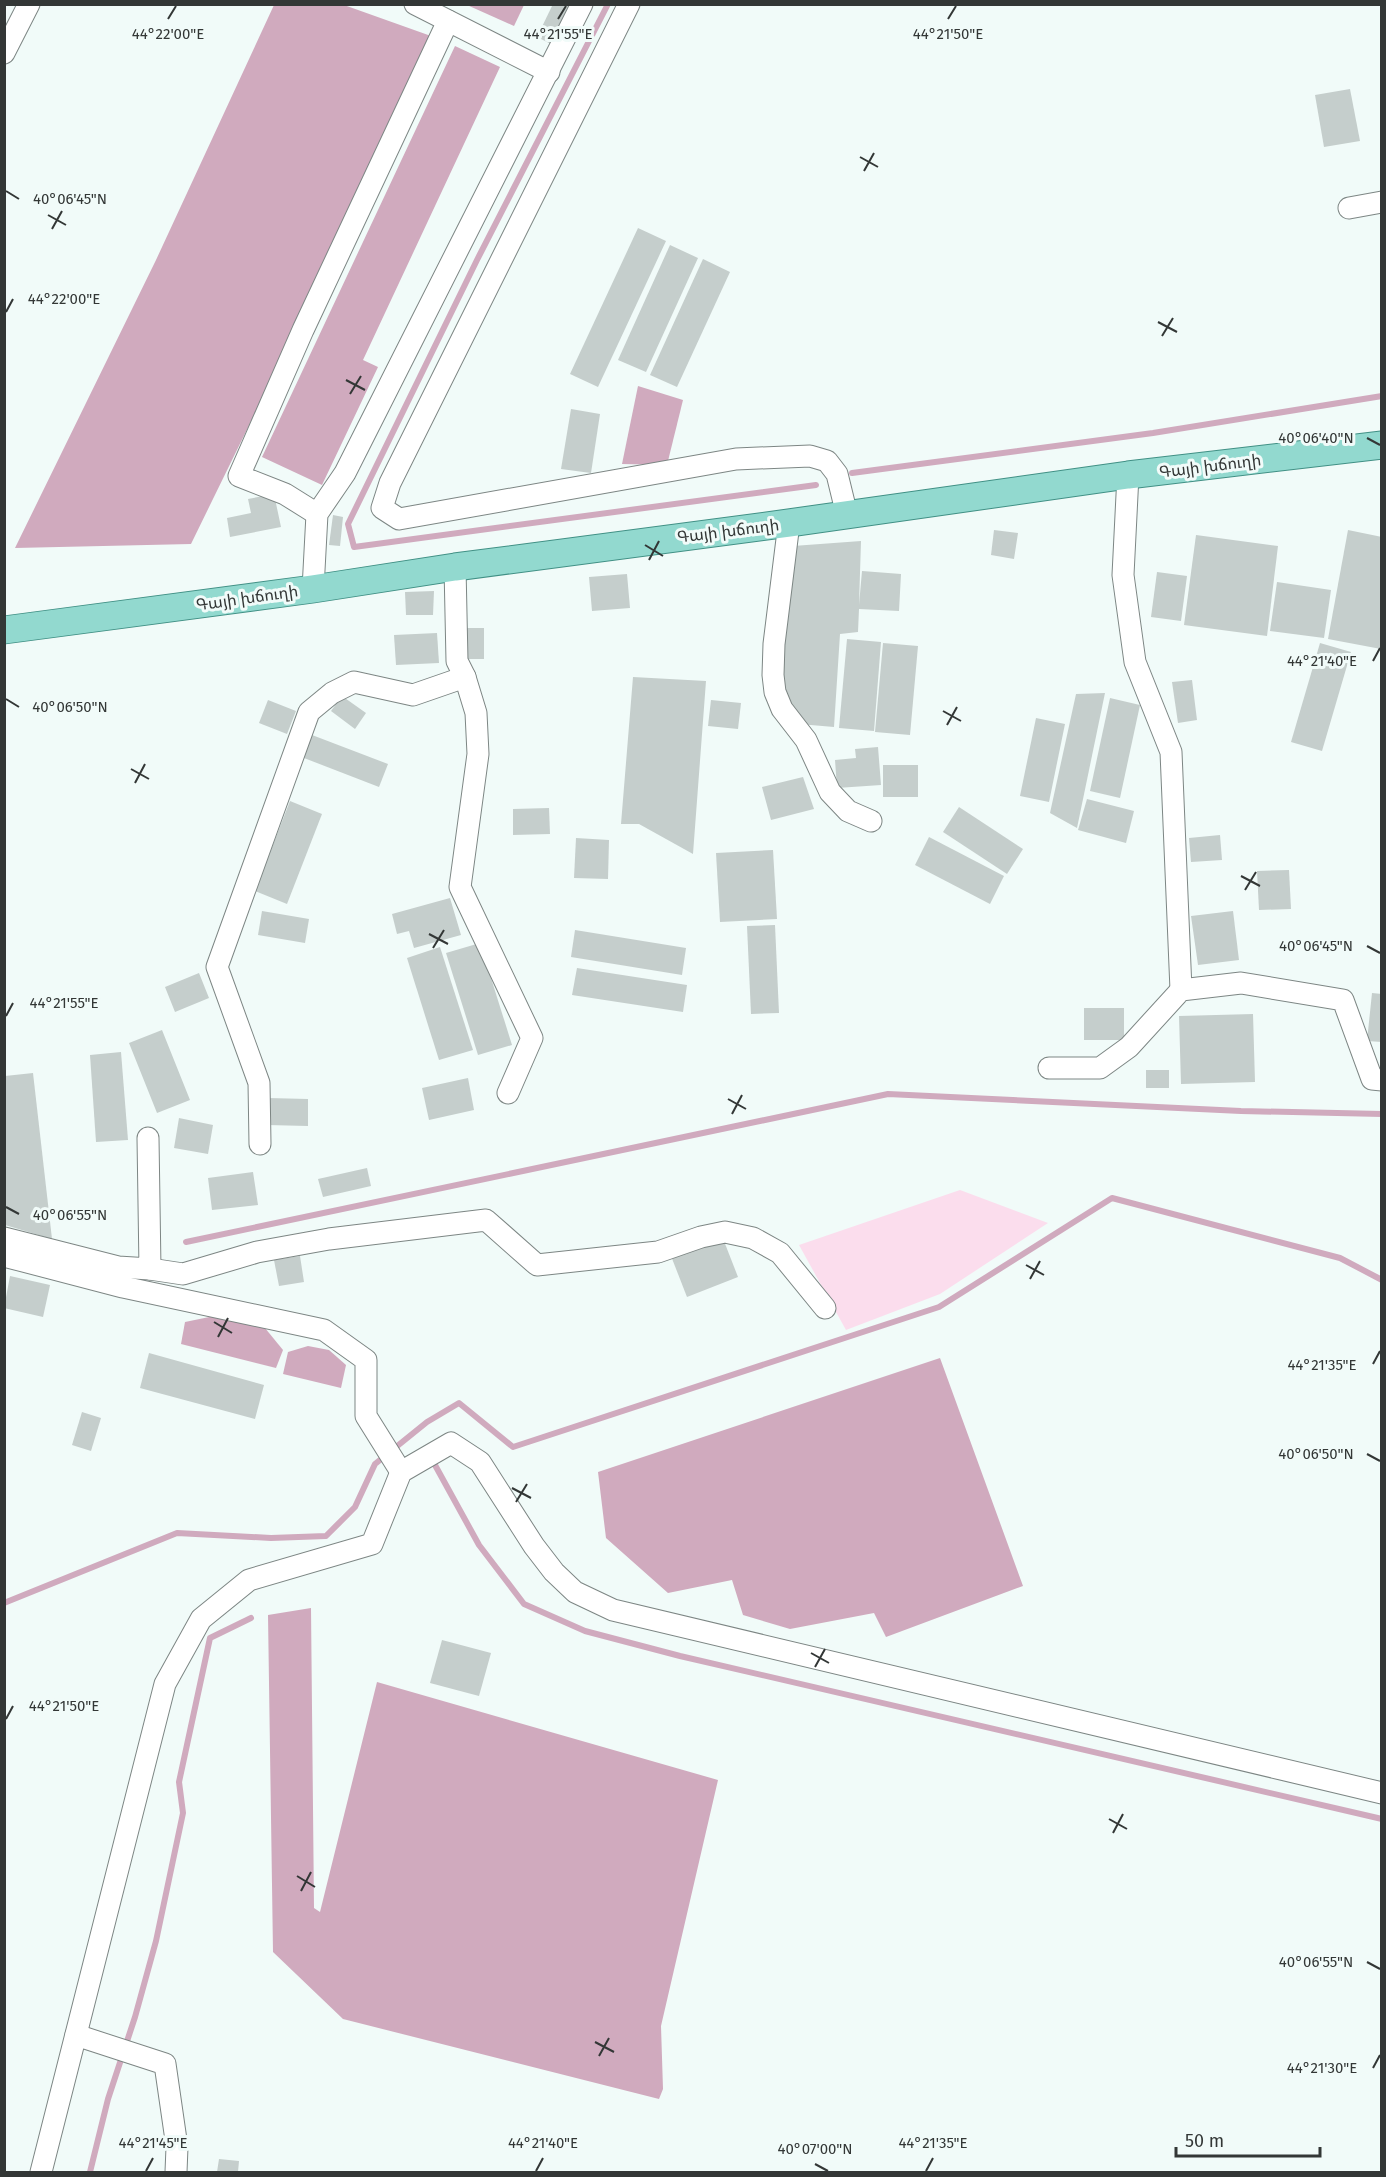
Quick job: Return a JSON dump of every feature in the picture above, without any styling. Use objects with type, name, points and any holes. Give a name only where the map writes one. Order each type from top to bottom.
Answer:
[{"type":"main road","name":"Գայի խճուղի","points":[[4,630],[313,589],[454,567],[789,524],[1128,475],[1382,445]]},
{"type":"street","points":[[4,53],[29,4]]},
{"type":"street","points":[[415,4],[549,72]]},
{"type":"street","points":[[313,589],[317,514],[345,473],[582,4]]},
{"type":"street","points":[[628,4],[400,462],[382,508],[399,519],[736,459],[810,456],[826,461],[837,474],[847,515]]},
{"type":"street","points":[[317,514],[285,494],[239,477],[303,330],[448,21]]},
{"type":"street","points":[[1349,208],[1382,202]]},
{"type":"street","points":[[1128,475],[1123,574],[1135,662],[1172,752],[1181,990]]},
{"type":"street","points":[[789,524],[774,644],[772,675],[775,692],[782,709],[806,740],[830,792],[848,811],[871,821]]},
{"type":"street","points":[[454,567],[457,661],[465,677],[476,713],[478,754],[460,887],[532,1038],[508,1093]]},
{"type":"street","points":[[260,1144],[259,1083],[217,967],[309,712],[332,693],[354,682],[413,694],[465,677]]},
{"type":"street","points":[[1049,1068],[1100,1068],[1129,1047],[1181,990],[1241,982],[1343,1000],[1372,1079],[1382,1080]]},
{"type":"street","points":[[148,1138],[150,1269]]},
{"type":"street","points":[[4,1238],[118,1267],[183,1274],[257,1252],[329,1239],[486,1220],[537,1265],[658,1252],[700,1237],[724,1232],[753,1238],[780,1253],[825,1308]]},
{"type":"street","points":[[4,1257],[123,1287],[324,1330],[366,1360],[366,1416],[398,1469]]},
{"type":"street","points":[[41,2172],[165,1684],[201,1619],[249,1580],[372,1544],[398,1469],[451,1443],[480,1462],[534,1546],[554,1572],[575,1592],[613,1610],[1382,1793]]},
{"type":"street","points":[[76,2035],[165,2064],[177,2147],[176,2172]]},
{"type":"shaded area","points":[[274,5],[344,5],[431,36],[295,331],[191,544],[15,548],[156,260]]},
{"type":"shaded area","points":[[467,5],[524,5],[514,26]]},
{"type":"shaded area","points":[[455,46],[500,67],[363,360],[378,367],[322,485],[262,457]]},
{"type":"shaded area","points":[[638,386],[683,400],[667,465],[622,464]]},
{"type":"shaded area","points":[[960,1190],[1048,1223],[940,1294],[846,1330],[799,1245]]},
{"type":"shaded area","points":[[219,1315],[265,1328],[283,1350],[276,1368],[181,1344],[185,1322]]},
{"type":"shaded area","points":[[308,1346],[329,1350],[346,1365],[341,1388],[283,1374],[288,1352]]},
{"type":"shaded area","points":[[940,1358],[1023,1586],[886,1637],[874,1613],[790,1629],[743,1615],[732,1580],[668,1593],[606,1538],[598,1472]]},
{"type":"shaded area","points":[[311,1608],[314,1908],[320,1912],[377,1682],[718,1780],[661,2026],[663,2089],[659,2099],[343,2019],[273,1952],[268,1615]]},
{"type":"building","points":[[553,4],[578,4],[557,47],[537,37]]},
{"type":"building","points":[[1350,89],[1360,141],[1324,147],[1315,95]]},
{"type":"building","points":[[638,228],[666,241],[598,387],[570,374]]},
{"type":"building","points":[[670,245],[698,258],[646,372],[618,360]]},
{"type":"building","points":[[703,259],[730,272],[677,387],[650,375]]},
{"type":"building","points":[[571,409],[600,414],[591,473],[561,469]]},
{"type":"building","points":[[274,494],[281,527],[230,537],[227,518],[251,513],[248,499]]},
{"type":"building","points":[[333,515],[343,517],[340,546],[329,545]]},
{"type":"building","points":[[994,530],[1018,533],[1014,559],[991,555]]},
{"type":"building","points":[[1348,530],[1382,537],[1381,649],[1328,639]]},
{"type":"building","points":[[1196,535],[1278,546],[1267,636],[1184,625]]},
{"type":"building","points":[[861,541],[859,605],[862,571],[901,574],[899,611],[859,609],[858,632],[840,634],[834,727],[799,724],[776,685],[793,546]]},
{"type":"building","points":[[1157,572],[1187,576],[1181,621],[1151,617]]},
{"type":"building","points":[[627,574],[630,608],[592,611],[589,577]]},
{"type":"building","points":[[1277,582],[1331,590],[1324,638],[1270,631]]},
{"type":"building","points":[[434,591],[433,615],[406,615],[405,592]]},
{"type":"building","points":[[464,628],[484,628],[484,659],[464,659]]},
{"type":"building","points":[[437,633],[439,663],[396,665],[394,635]]},
{"type":"building","points":[[847,639],[881,642],[874,731],[839,728]]},
{"type":"building","points":[[883,643],[918,646],[910,735],[875,732]]},
{"type":"building","points":[[1320,643],[1351,652],[1322,751],[1291,742]]},
{"type":"building","points":[[633,677],[706,681],[693,854],[639,824],[621,824]]},
{"type":"building","points":[[1192,680],[1197,720],[1178,723],[1172,682]]},
{"type":"building","points":[[1105,693],[1077,828],[1050,813],[1076,694]]},
{"type":"building","points":[[342,696],[366,713],[355,729],[331,711]]},
{"type":"building","points":[[1110,698],[1140,705],[1120,798],[1090,791]]},
{"type":"building","points":[[268,700],[296,711],[287,734],[259,723]]},
{"type":"building","points":[[711,700],[741,703],[738,729],[708,726]]},
{"type":"building","points":[[1036,718],[1065,724],[1049,802],[1020,796]]},
{"type":"building","points":[[312,735],[388,764],[379,787],[304,758]]},
{"type":"building","points":[[878,747],[881,785],[837,788],[835,760],[856,758],[855,749]]},
{"type":"building","points":[[883,765],[918,765],[918,797],[883,797]]},
{"type":"building","points":[[803,777],[814,809],[771,820],[762,787]]},
{"type":"building","points":[[1087,799],[1134,811],[1126,843],[1078,830]]},
{"type":"building","points":[[290,801],[322,814],[287,904],[255,891]]},
{"type":"building","points":[[959,807],[1023,849],[1007,874],[943,832]]},
{"type":"building","points":[[549,808],[550,834],[513,835],[513,809]]},
{"type":"building","points":[[1220,835],[1222,860],[1191,862],[1189,838]]},
{"type":"building","points":[[929,837],[1004,876],[990,904],[915,865]]},
{"type":"building","points":[[576,838],[609,840],[608,879],[574,878]]},
{"type":"building","points":[[773,850],[777,919],[720,922],[716,853]]},
{"type":"building","points":[[1289,870],[1291,909],[1259,910],[1257,871]]},
{"type":"building","points":[[450,898],[461,935],[414,948],[409,931],[397,934],[392,914]]},
{"type":"building","points":[[262,911],[309,919],[305,943],[258,935]]},
{"type":"building","points":[[1233,911],[1239,960],[1198,965],[1191,916]]},
{"type":"building","points":[[775,925],[779,1013],[751,1014],[747,926]]},
{"type":"building","points":[[575,930],[686,948],[682,975],[571,957]]},
{"type":"building","points":[[480,943],[512,1045],[478,1055],[446,953]]},
{"type":"building","points":[[440,947],[473,1050],[439,1060],[407,958]]},
{"type":"building","points":[[577,968],[687,985],[683,1012],[572,995]]},
{"type":"building","points":[[199,973],[209,998],[175,1012],[165,987]]},
{"type":"building","points":[[1372,993],[1382,994],[1382,1042],[1367,1041]]},
{"type":"building","points":[[1084,1008],[1124,1008],[1124,1040],[1084,1040]]},
{"type":"building","points":[[1253,1014],[1255,1082],[1181,1084],[1179,1016]]},
{"type":"building","points":[[162,1030],[190,1100],[157,1113],[129,1043]]},
{"type":"building","points":[[121,1052],[128,1140],[96,1142],[90,1055]]},
{"type":"building","points":[[1146,1070],[1169,1070],[1169,1088],[1146,1088]]},
{"type":"building","points":[[33,1073],[52,1239],[5,1225],[5,1076]]},
{"type":"building","points":[[468,1078],[474,1110],[429,1120],[422,1088]]},
{"type":"building","points":[[268,1098],[308,1099],[308,1126],[267,1125]]},
{"type":"building","points":[[179,1118],[213,1125],[208,1154],[174,1148]]},
{"type":"building","points":[[367,1168],[371,1186],[323,1197],[318,1179]]},
{"type":"building","points":[[253,1172],[258,1205],[212,1210],[208,1178]]},
{"type":"building","points":[[722,1236],[738,1277],[687,1297],[671,1256]]},
{"type":"building","points":[[300,1256],[304,1282],[279,1286],[274,1260]]},
{"type":"building","points":[[10,1276],[50,1285],[43,1317],[4,1308]]},
{"type":"building","points":[[149,1353],[264,1385],[255,1419],[140,1388]]},
{"type":"building","points":[[82,1412],[101,1418],[91,1451],[72,1445]]},
{"type":"building","points":[[442,1640],[491,1653],[479,1696],[430,1683]]},
{"type":"building","points":[[219,2159],[239,2161],[238,2172],[217,2172]]},
{"type":"waterway","points":[[608,4],[477,260],[348,524],[354,547],[816,485]]},
{"type":"waterway","points":[[852,473],[1153,433],[1382,396]]},
{"type":"waterway","points":[[186,1242],[888,1094],[1241,1111],[1382,1114]]},
{"type":"waterway","points":[[4,1603],[177,1533],[271,1538],[326,1536],[355,1507],[375,1464],[427,1422],[459,1403],[513,1447],[939,1307],[1112,1198],[1340,1258],[1382,1280]]},
{"type":"waterway","points":[[435,1465],[479,1545],[524,1604],[585,1631],[680,1656],[1382,1819]]},
{"type":"waterway","points":[[90,2172],[108,2099],[135,2017],[156,1941],[183,1813],[179,1782],[210,1638],[251,1618]]}]
